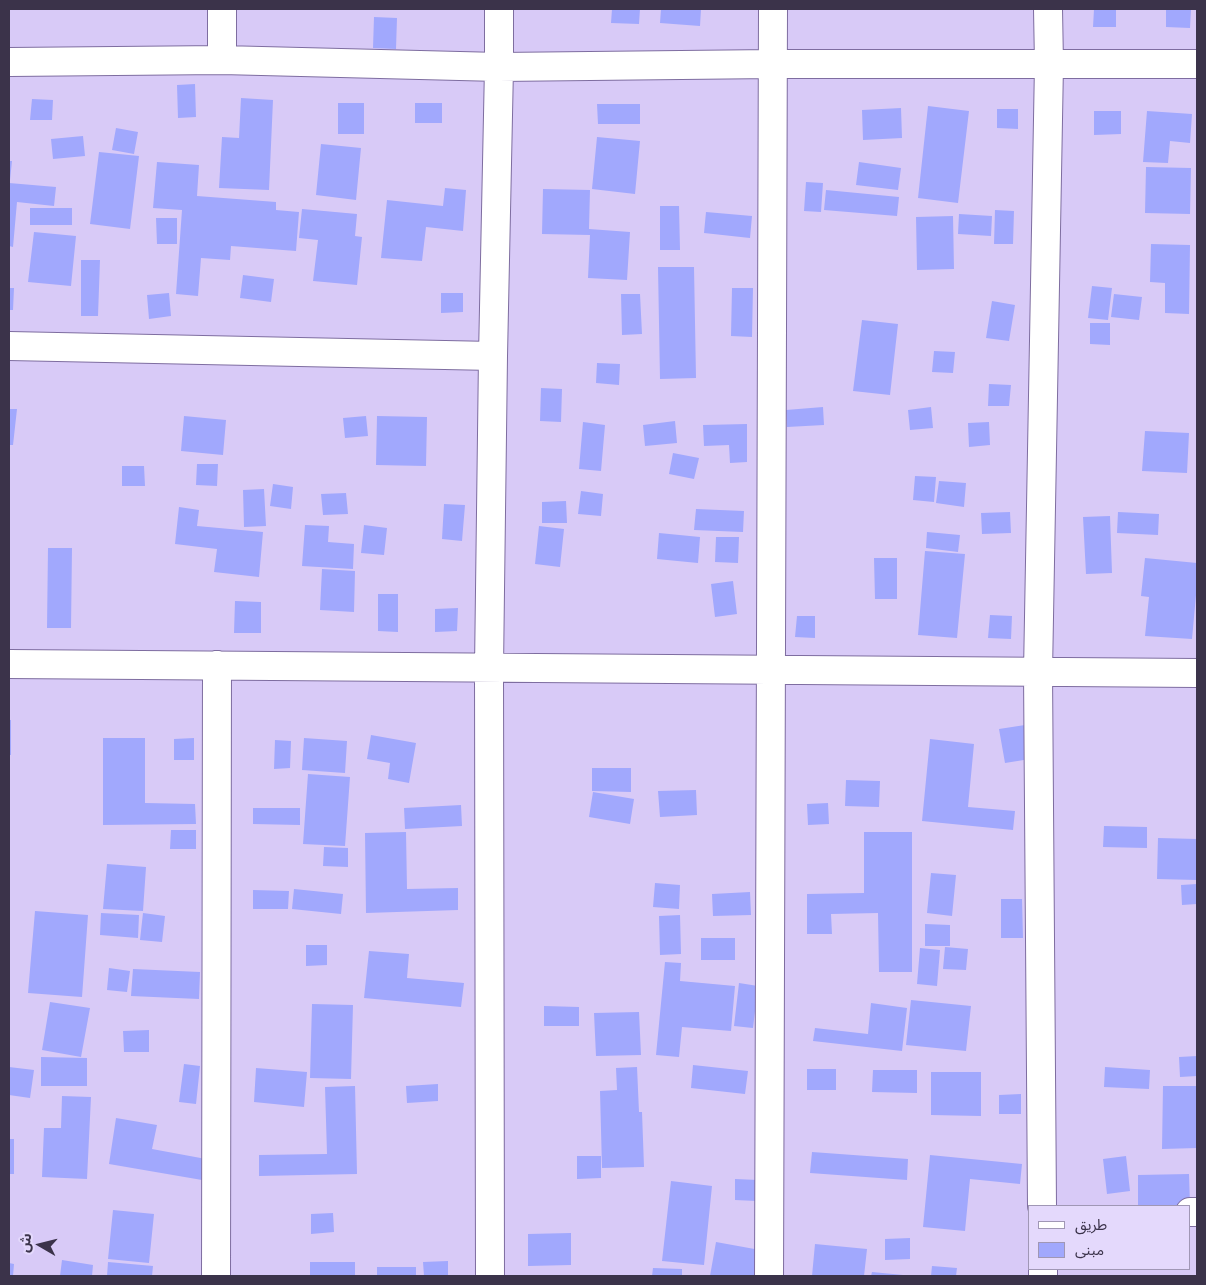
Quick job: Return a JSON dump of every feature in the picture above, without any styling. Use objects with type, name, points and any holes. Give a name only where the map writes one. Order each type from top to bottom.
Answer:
[{"type":"street","points":[[222,9],[222,60]]},
{"type":"street","points":[[490,1276],[489,668],[493,356],[500,67],[499,9]]},
{"type":"street","points":[[769,1276],[773,9]]},
{"type":"street","points":[[1042,1205],[1038,672],[1049,64],[1048,9]]},
{"type":"street","points":[[9,62],[222,60],[500,67],[772,64],[1197,64]]},
{"type":"street","points":[[9,346],[493,356]]},
{"type":"street","points":[[9,664],[1197,673]]},
{"type":"street","points":[[216,1276],[217,665]]},
{"type":"building","points":[[612,9],[640,9],[639,24],[611,23]]},
{"type":"building","points":[[661,9],[701,9],[700,26],[660,23]]},
{"type":"building","points":[[1094,9],[1116,9],[1116,27],[1093,27]]},
{"type":"building","points":[[1166,9],[1191,9],[1190,28],[1166,27]]},
{"type":"building","points":[[374,17],[397,18],[396,49],[373,48]]},
{"type":"building","points":[[195,84],[196,117],[178,118],[177,85]]},
{"type":"building","points":[[241,98],[273,100],[269,190],[219,188],[222,137],[239,138]]},
{"type":"building","points":[[32,99],[53,100],[52,120],[30,120]]},
{"type":"building","points":[[338,103],[364,103],[364,134],[338,134]]},
{"type":"building","points":[[415,103],[442,103],[442,123],[415,123]]},
{"type":"building","points":[[597,104],[640,104],[640,124],[598,124]]},
{"type":"building","points":[[928,106],[969,111],[958,203],[918,198]]},
{"type":"building","points":[[901,108],[902,138],[863,140],[862,110]]},
{"type":"building","points":[[997,109],[1018,109],[1018,129],[997,128]]},
{"type":"building","points":[[1094,111],[1121,111],[1121,134],[1094,135]]},
{"type":"building","points":[[1147,111],[1192,114],[1190,143],[1170,141],[1168,163],[1143,162]]},
{"type":"building","points":[[116,128],[138,132],[134,154],[112,150]]},
{"type":"building","points":[[83,136],[85,156],[53,159],[51,139]]},
{"type":"building","points":[[597,137],[640,141],[635,194],[592,189]]},
{"type":"building","points":[[321,144],[361,148],[356,200],[316,195]]},
{"type":"building","points":[[99,152],[139,156],[130,229],[90,224]]},
{"type":"building","points":[[9,161],[12,161],[10,180],[9,180]]},
{"type":"building","points":[[157,162],[199,165],[197,196],[276,202],[276,210],[299,212],[296,251],[231,246],[230,260],[201,258],[198,296],[176,294],[182,210],[153,208]]},
{"type":"building","points":[[859,162],[901,168],[898,190],[856,185]]},
{"type":"building","points":[[1146,167],[1191,168],[1190,214],[1145,213]]},
{"type":"building","points":[[806,182],[823,183],[821,212],[804,211]]},
{"type":"building","points":[[9,183],[56,187],[54,206],[17,202],[13,247],[9,246]]},
{"type":"building","points":[[445,188],[466,190],[463,231],[426,227],[422,261],[381,258],[387,200],[443,206]]},
{"type":"building","points":[[543,189],[590,190],[589,229],[630,232],[627,280],[588,278],[590,235],[542,234]]},
{"type":"building","points":[[826,190],[899,197],[897,216],[824,210]]},
{"type":"building","points":[[660,206],[679,206],[680,250],[660,250]]},
{"type":"building","points":[[30,208],[72,208],[72,225],[30,225]]},
{"type":"building","points":[[302,209],[357,214],[355,236],[362,237],[357,285],[313,281],[318,240],[299,238]]},
{"type":"building","points":[[995,210],[1014,211],[1013,244],[994,244]]},
{"type":"building","points":[[706,212],[752,216],[750,238],[704,233]]},
{"type":"building","points":[[959,214],[992,216],[991,236],[958,234]]},
{"type":"building","points":[[953,216],[954,269],[917,270],[916,217]]},
{"type":"building","points":[[156,218],[177,218],[177,244],[157,244]]},
{"type":"building","points":[[34,232],[76,236],[71,286],[28,282]]},
{"type":"building","points":[[1151,244],[1190,245],[1189,314],[1165,313],[1165,283],[1150,282]]},
{"type":"building","points":[[81,260],[100,260],[98,316],[81,316]]},
{"type":"building","points":[[658,267],[694,267],[696,378],[660,379]]},
{"type":"building","points":[[243,275],[274,279],[271,302],[240,298]]},
{"type":"building","points":[[1092,286],[1112,288],[1108,320],[1088,318]]},
{"type":"building","points":[[9,288],[14,288],[13,310],[9,310]]},
{"type":"building","points":[[732,288],[753,288],[752,337],[731,336]]},
{"type":"building","points":[[169,293],[171,316],[149,319],[147,295]]},
{"type":"building","points":[[441,293],[463,293],[463,312],[441,313]]},
{"type":"building","points":[[621,294],[640,294],[642,334],[622,335]]},
{"type":"building","points":[[1114,294],[1142,297],[1139,320],[1111,317]]},
{"type":"building","points":[[992,301],[1015,305],[1009,341],[986,338]]},
{"type":"building","points":[[862,320],[898,324],[890,395],[853,391]]},
{"type":"building","points":[[1090,323],[1110,323],[1110,345],[1090,344]]},
{"type":"building","points":[[934,351],[955,352],[953,373],[932,372]]},
{"type":"building","points":[[597,363],[620,364],[619,385],[596,383]]},
{"type":"building","points":[[989,384],[1011,385],[1009,406],[988,406]]},
{"type":"building","points":[[541,388],[562,389],[561,422],[540,421]]},
{"type":"building","points":[[823,407],[824,425],[787,427],[786,410]]},
{"type":"building","points":[[931,407],[933,428],[910,430],[908,410]]},
{"type":"building","points":[[9,409],[17,409],[13,445],[9,445]]},
{"type":"building","points":[[184,416],[226,420],[223,455],[181,451]]},
{"type":"building","points":[[366,416],[368,436],[345,438],[343,418]]},
{"type":"building","points":[[377,416],[427,417],[426,466],[376,465]]},
{"type":"building","points":[[675,421],[677,443],[645,446],[643,425]]},
{"type":"building","points":[[583,422],[605,425],[601,471],[579,469]]},
{"type":"building","points":[[989,422],[990,445],[969,447],[968,423]]},
{"type":"building","points":[[747,424],[747,462],[730,463],[729,445],[704,446],[703,425]]},
{"type":"building","points":[[1145,431],[1189,433],[1187,473],[1142,471]]},
{"type":"building","points":[[673,453],[699,458],[694,479],[669,474]]},
{"type":"building","points":[[197,464],[218,464],[217,486],[196,485]]},
{"type":"building","points":[[122,466],[144,466],[145,486],[122,486]]},
{"type":"building","points":[[915,476],[936,477],[934,502],[913,500]]},
{"type":"building","points":[[939,481],[966,483],[964,507],[936,503]]},
{"type":"building","points":[[273,484],[293,487],[291,509],[270,506]]},
{"type":"building","points":[[264,489],[266,526],[244,527],[243,490]]},
{"type":"building","points":[[581,491],[603,494],[601,516],[578,514]]},
{"type":"building","points":[[346,493],[348,514],[323,515],[321,494]]},
{"type":"building","points":[[566,501],[567,523],[542,523],[542,502]]},
{"type":"building","points":[[444,504],[465,505],[462,541],[442,539]]},
{"type":"building","points":[[179,507],[199,510],[197,526],[263,532],[259,577],[214,572],[217,549],[175,544]]},
{"type":"building","points":[[696,509],[744,511],[743,532],[694,530]]},
{"type":"building","points":[[1010,512],[1011,533],[982,534],[981,513]]},
{"type":"building","points":[[1118,512],[1159,514],[1158,535],[1117,533]]},
{"type":"building","points":[[1110,516],[1112,573],[1086,574],[1083,517]]},
{"type":"building","points":[[305,525],[329,526],[328,542],[354,544],[353,569],[302,566]]},
{"type":"building","points":[[364,525],[387,528],[384,555],[361,553]]},
{"type":"building","points":[[539,526],[564,529],[560,567],[535,564]]},
{"type":"building","points":[[927,532],[960,535],[958,552],[926,548]]},
{"type":"building","points":[[659,533],[700,537],[698,563],[657,559]]},
{"type":"building","points":[[716,537],[739,537],[738,563],[715,562]]},
{"type":"building","points":[[48,548],[72,548],[71,628],[47,628]]},
{"type":"building","points":[[925,551],[965,554],[957,638],[918,635]]},
{"type":"building","points":[[874,558],[897,558],[897,599],[875,599]]},
{"type":"building","points":[[1145,558],[1197,563],[1192,639],[1145,636],[1149,597],[1141,596]]},
{"type":"building","points":[[322,569],[355,571],[354,612],[320,610]]},
{"type":"building","points":[[733,581],[737,614],[715,617],[711,584]]},
{"type":"building","points":[[378,594],[398,594],[398,632],[378,631]]},
{"type":"building","points":[[235,601],[261,602],[261,633],[234,633]]},
{"type":"building","points":[[458,608],[457,631],[435,632],[435,609]]},
{"type":"building","points":[[990,615],[1012,616],[1011,639],[988,638]]},
{"type":"building","points":[[797,616],[815,616],[815,638],[795,637]]},
{"type":"building","points":[[9,720],[11,720],[11,755],[9,755]]},
{"type":"building","points":[[1025,725],[1030,759],[1005,763],[999,729]]},
{"type":"building","points":[[371,735],[416,743],[409,783],[388,779],[390,763],[367,759]]},
{"type":"building","points":[[103,738],[145,738],[145,803],[195,804],[196,824],[103,825]]},
{"type":"building","points":[[194,738],[194,760],[174,760],[174,739]]},
{"type":"building","points":[[304,738],[347,741],[345,773],[302,770]]},
{"type":"building","points":[[930,739],[974,744],[968,807],[1015,811],[1013,830],[922,821]]},
{"type":"building","points":[[275,740],[291,741],[290,768],[274,769]]},
{"type":"building","points":[[592,768],[631,768],[631,792],[592,791]]},
{"type":"building","points":[[308,774],[350,777],[345,846],[303,844]]},
{"type":"building","points":[[846,780],[880,781],[879,807],[845,806]]},
{"type":"building","points":[[696,790],[697,815],[660,817],[658,791]]},
{"type":"building","points":[[593,792],[634,799],[630,824],[589,817]]},
{"type":"building","points":[[828,803],[829,824],[808,825],[807,804]]},
{"type":"building","points":[[461,805],[462,826],[405,829],[404,808]]},
{"type":"building","points":[[253,808],[300,808],[300,825],[253,824]]},
{"type":"building","points":[[1104,826],[1147,827],[1147,848],[1103,847]]},
{"type":"building","points":[[171,830],[196,830],[196,849],[170,849]]},
{"type":"building","points":[[406,832],[407,889],[458,888],[458,910],[366,913],[365,833]]},
{"type":"building","points":[[864,832],[912,832],[912,972],[879,972],[878,913],[831,914],[832,934],[807,934],[807,894],[864,893]]},
{"type":"building","points":[[1158,838],[1197,839],[1197,880],[1157,879]]},
{"type":"building","points":[[324,847],[348,848],[348,867],[323,866]]},
{"type":"building","points":[[107,864],[146,867],[143,911],[103,909]]},
{"type":"building","points":[[931,873],[956,875],[952,916],[927,913]]},
{"type":"building","points":[[655,883],[680,885],[679,909],[653,907]]},
{"type":"building","points":[[1197,884],[1197,904],[1182,905],[1181,885]]},
{"type":"building","points":[[294,889],[343,894],[341,914],[292,909]]},
{"type":"building","points":[[253,890],[289,891],[288,909],[253,909]]},
{"type":"building","points":[[750,892],[751,915],[713,916],[712,894]]},
{"type":"building","points":[[1001,899],[1022,899],[1023,938],[1001,938]]},
{"type":"building","points":[[35,911],[88,915],[82,997],[28,993]]},
{"type":"building","points":[[101,913],[139,915],[138,938],[100,935]]},
{"type":"building","points":[[143,913],[165,916],[162,942],[140,940]]},
{"type":"building","points":[[680,915],[681,954],[660,955],[659,916]]},
{"type":"building","points":[[925,924],[950,925],[950,946],[925,946]]},
{"type":"building","points":[[701,938],[735,938],[735,960],[701,960]]},
{"type":"building","points":[[306,945],[327,945],[327,965],[306,966]]},
{"type":"building","points":[[945,947],[968,949],[966,970],[943,969]]},
{"type":"building","points":[[920,948],[940,950],[937,986],[917,984]]},
{"type":"building","points":[[369,951],[409,954],[407,978],[464,983],[461,1007],[364,998]]},
{"type":"building","points":[[665,962],[681,963],[680,981],[735,986],[731,1031],[682,1027],[679,1057],[656,1055]]},
{"type":"building","points":[[109,968],[130,971],[127,992],[107,990]]},
{"type":"building","points":[[133,969],[200,972],[199,999],[131,996]]},
{"type":"building","points":[[739,983],[758,986],[753,1028],[734,1026]]},
{"type":"building","points":[[911,1000],[971,1006],[966,1051],[906,1045]]},
{"type":"building","points":[[50,1002],[90,1008],[81,1057],[42,1050]]},
{"type":"building","points":[[871,1003],[907,1008],[902,1051],[813,1041],[815,1028],[868,1034]]},
{"type":"building","points":[[312,1004],[353,1005],[351,1079],[310,1078]]},
{"type":"building","points":[[544,1006],[579,1007],[579,1026],[544,1026]]},
{"type":"building","points":[[639,1012],[641,1055],[596,1056],[594,1013]]},
{"type":"building","points":[[149,1030],[149,1052],[124,1052],[123,1031]]},
{"type":"building","points":[[1197,1056],[1197,1076],[1180,1077],[1179,1057]]},
{"type":"building","points":[[41,1057],[87,1058],[87,1086],[41,1086]]},
{"type":"building","points":[[184,1064],[200,1066],[196,1104],[179,1102]]},
{"type":"building","points":[[693,1065],[748,1071],[745,1094],[691,1088]]},
{"type":"building","points":[[9,1067],[34,1070],[30,1098],[9,1095]]},
{"type":"building","points":[[637,1067],[639,1112],[642,1112],[644,1167],[602,1168],[600,1091],[617,1090],[616,1068]]},
{"type":"building","points":[[1105,1067],[1150,1070],[1149,1089],[1104,1087]]},
{"type":"building","points":[[256,1068],[307,1072],[304,1107],[254,1102]]},
{"type":"building","points":[[807,1069],[836,1069],[836,1090],[807,1090]]},
{"type":"building","points":[[873,1070],[917,1070],[917,1093],[872,1092]]},
{"type":"building","points":[[931,1072],[981,1072],[981,1116],[931,1115]]},
{"type":"building","points":[[438,1084],[438,1101],[407,1103],[406,1086]]},
{"type":"building","points":[[355,1086],[357,1174],[259,1176],[259,1155],[327,1154],[325,1087]]},
{"type":"building","points":[[1163,1086],[1197,1086],[1197,1148],[1162,1149]]},
{"type":"building","points":[[1021,1094],[1021,1114],[999,1114],[999,1095]]},
{"type":"building","points":[[62,1096],[91,1097],[87,1179],[42,1177],[44,1128],[61,1128]]},
{"type":"building","points":[[116,1118],[157,1125],[152,1149],[206,1159],[202,1180],[109,1164]]},
{"type":"building","points":[[9,1139],[14,1139],[14,1174],[9,1174]]},
{"type":"building","points":[[812,1152],[908,1159],[907,1180],[810,1173]]},
{"type":"building","points":[[930,1155],[1022,1164],[1020,1184],[970,1179],[965,1231],[923,1227]]},
{"type":"building","points":[[577,1156],[601,1156],[601,1178],[577,1179]]},
{"type":"building","points":[[1126,1156],[1130,1191],[1107,1194],[1103,1159]]},
{"type":"building","points":[[1189,1174],[1190,1205],[1138,1205],[1138,1175]]},
{"type":"building","points":[[735,1179],[758,1180],[757,1201],[735,1200]]},
{"type":"building","points":[[671,1181],[712,1186],[704,1265],[662,1261]]},
{"type":"building","points":[[113,1210],[154,1214],[149,1263],[108,1259]]},
{"type":"building","points":[[333,1213],[334,1232],[311,1234],[311,1214]]},
{"type":"building","points":[[571,1233],[571,1265],[528,1266],[528,1234]]},
{"type":"building","points":[[910,1238],[910,1259],[885,1260],[885,1239]]},
{"type":"building","points":[[716,1242],[760,1250],[755,1276],[710,1276]]},
{"type":"building","points":[[815,1244],[867,1249],[864,1276],[812,1276]]},
{"type":"building","points":[[62,1260],[93,1265],[92,1276],[60,1276]]},
{"type":"building","points":[[448,1261],[448,1276],[424,1276],[423,1262]]},
{"type":"building","points":[[108,1262],[153,1266],[152,1276],[107,1276]]},
{"type":"building","points":[[310,1262],[355,1262],[355,1276],[310,1276]]},
{"type":"building","points":[[9,1263],[14,1264],[13,1276],[9,1276]]},
{"type":"building","points":[[932,1266],[957,1268],[956,1276],[931,1276]]},
{"type":"building","points":[[377,1267],[416,1267],[416,1276],[377,1276]]},
{"type":"building","points":[[653,1268],[682,1269],[682,1276],[652,1276]]},
{"type":"building","points":[[872,1272],[903,1275],[903,1276],[871,1276]]}]
